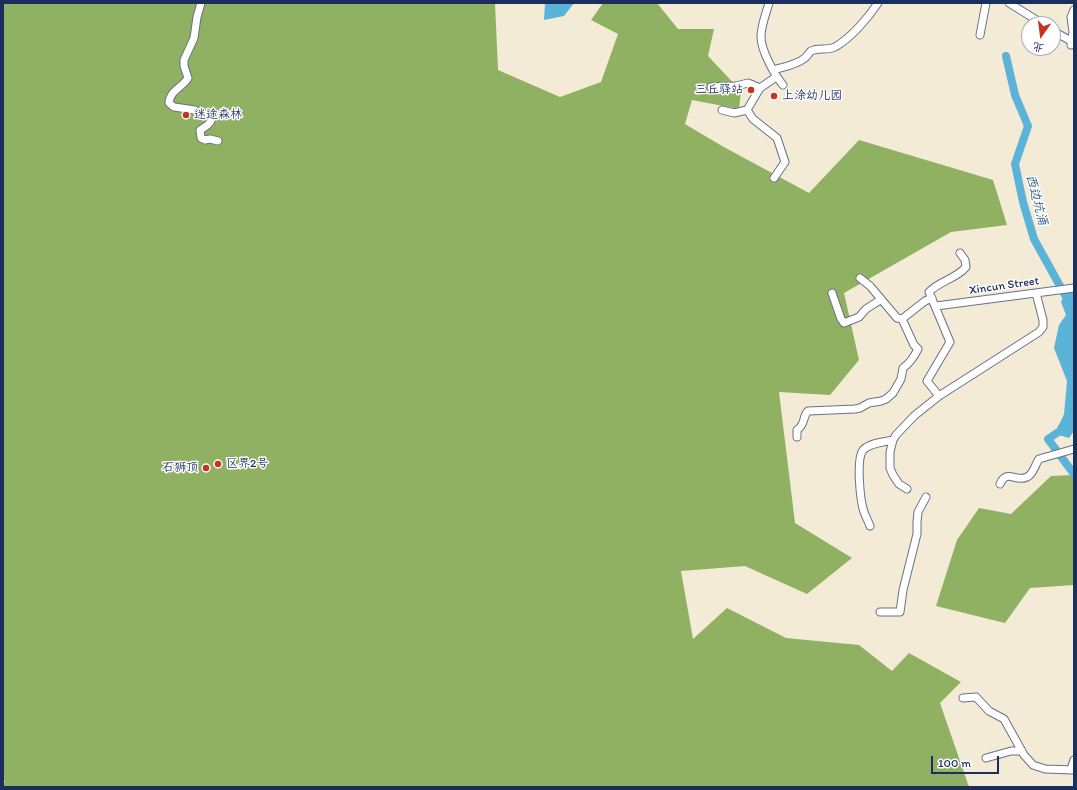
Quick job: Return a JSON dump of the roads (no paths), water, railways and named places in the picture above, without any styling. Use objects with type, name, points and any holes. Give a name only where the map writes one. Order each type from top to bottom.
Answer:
[{"type":"street","points":[[201,3],[194,38],[184,60],[184,66],[188,78],[173,92],[169,103],[174,107],[195,110],[198,113],[208,115],[212,118],[208,125],[200,130],[201,138],[205,140],[218,140]]},
{"type":"street","points":[[769,3],[762,24],[762,45],[775,74],[783,85]]},
{"type":"street","points":[[722,110],[734,113],[747,110],[760,88],[775,74],[805,58],[810,52],[817,49],[828,50],[835,47],[852,33],[872,12],[878,3]]},
{"type":"street","points":[[980,35],[985,3]]},
{"type":"street","points":[[1008,3],[1009,11]]},
{"type":"street","points":[[1008,3],[1030,16]]},
{"type":"street","points":[[1061,36],[1071,43],[1073,32],[1071,17],[1074,10]]},
{"type":"street","points":[[711,87],[736,86],[748,83],[760,88]]},
{"type":"street","points":[[747,110],[753,119],[777,138],[785,162],[774,178]]},
{"type":"street","points":[[939,396],[927,381],[950,342],[929,292],[933,287],[954,277],[966,267],[965,260],[960,253]]},
{"type":"street","points":[[797,437],[797,430],[803,423],[805,414],[808,411],[855,409],[869,403],[886,399],[893,393],[902,378],[903,368],[909,364],[918,349],[914,345],[902,319],[897,318],[880,300],[870,286],[860,278]]},
{"type":"street","name":"Xincun Street","points":[[936,306],[1074,288]]},
{"type":"street","points":[[832,293],[841,319],[844,323],[858,317],[866,309],[880,300]]},
{"type":"street","points":[[907,489],[899,484],[890,468],[890,452],[893,440],[914,416],[939,396],[1039,332],[1043,327],[1044,320],[1036,293]]},
{"type":"street","points":[[902,319],[925,301],[932,298]]},
{"type":"street","points":[[870,526],[864,511],[860,494],[860,457],[865,448],[874,444],[893,440]]},
{"type":"street","points":[[1000,484],[1006,476],[1021,479],[1030,476],[1039,459],[1074,449]]},
{"type":"street","points":[[880,612],[900,612],[903,590],[917,534],[918,512],[926,497]]},
{"type":"street","points":[[964,698],[976,697],[989,711],[1004,719],[1022,751],[1033,765],[1045,769],[1073,769],[1074,760]]},
{"type":"street","points":[[986,758],[1010,751],[1022,751]]},
{"type":"water","points":[[545,3],[574,3],[564,16],[544,20]]},
{"type":"water","points":[[1074,292],[1074,431],[1069,438],[1055,434],[1064,414],[1067,381],[1054,348],[1059,325],[1066,315],[1061,302],[1065,293]]},
{"type":"waterway","name":"西边坑涌","points":[[1006,56],[1015,95],[1028,126],[1015,164],[1023,202],[1034,239],[1065,295]]},
{"type":"waterway","name":"西边坑涌","points":[[1062,427],[1060,431],[1048,439],[1074,474]]},
{"type":"place","name":"三丘驿站","points":[[751,90]]},
{"type":"place","name":"上涂幼儿园","points":[[774,96]]},
{"type":"place","name":"迷途森林","points":[[186,115]]},
{"type":"place","name":"区界2号","points":[[218,464]]},
{"type":"place","name":"石狮顶","points":[[206,468]]}]
